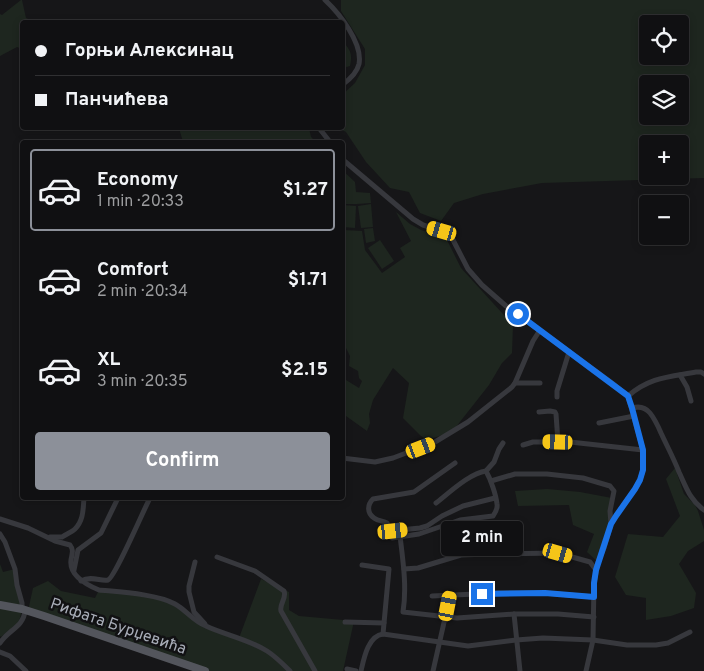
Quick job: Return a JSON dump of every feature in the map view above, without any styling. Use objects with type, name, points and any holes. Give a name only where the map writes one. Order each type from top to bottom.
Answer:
[{"type":"main road","name":"Рифата Бурџевића","points":[[0,605],[63,622],[204,671]]},
{"type":"street","points":[[325,0],[342,20]]},
{"type":"street","points":[[345,24],[350,31],[359,56],[359,63],[357,70],[345,82]]},
{"type":"street","points":[[320,130],[328,140]]},
{"type":"street","points":[[345,162],[413,219],[423,225],[448,234],[468,269],[482,285],[506,306],[628,396],[643,450],[643,470],[640,480],[611,524],[596,570],[592,640],[586,671]]},
{"type":"street","points":[[345,458],[375,462],[393,458],[435,442],[468,422],[515,383],[533,340],[540,330]]},
{"type":"street","points":[[557,397],[569,352]]},
{"type":"street","points":[[628,396],[650,381],[701,372],[704,374]]},
{"type":"street","points":[[680,375],[687,387],[691,401]]},
{"type":"street","points":[[515,383],[540,383]]},
{"type":"street","points":[[632,408],[644,408],[650,413],[679,471],[686,490],[697,505],[704,510]]},
{"type":"street","points":[[539,412],[555,412],[558,442]]},
{"type":"street","points":[[599,423],[634,416]]},
{"type":"street","points":[[523,445],[533,442],[570,442],[643,450]]},
{"type":"street","points":[[436,504],[465,481],[480,472],[486,471],[494,462],[503,443]]},
{"type":"street","points":[[455,463],[414,492],[373,500],[368,508],[372,517],[387,523],[390,531],[420,528],[463,506],[495,498]]},
{"type":"street","points":[[392,538],[419,534],[460,520],[493,516],[497,509],[497,504],[491,481],[486,471]]},
{"type":"street","points":[[491,481],[515,474],[548,474],[583,478],[610,486],[614,491],[610,511],[611,524]]},
{"type":"street","points":[[47,537],[62,537],[76,529],[82,517],[84,500]]},
{"type":"street","points":[[74,570],[78,550],[102,533],[117,500]]},
{"type":"street","name":"Рифата Бурџевића","points":[[81,580],[88,578],[109,579],[120,561],[149,500]]},
{"type":"street","name":"Рифата Бурџевића","points":[[0,519],[28,528],[55,541],[71,546],[71,566],[81,580],[99,590],[164,599],[179,606],[206,627],[262,648],[290,671]]},
{"type":"street","points":[[0,534],[15,569],[24,616],[21,624],[0,643]]},
{"type":"street","points":[[400,536],[404,569],[403,612],[457,618],[514,614],[558,614],[594,617]]},
{"type":"street","points":[[404,569],[418,568],[461,555],[558,553],[590,562],[596,570]]},
{"type":"street","points":[[217,558],[255,571],[284,591],[285,595],[280,606],[281,612],[315,671]]},
{"type":"street","name":"Рифата Бурџевића","points":[[195,562],[189,592],[194,612],[206,627]]},
{"type":"street","points":[[362,565],[389,569],[383,634]]},
{"type":"street","points":[[432,596],[545,593],[594,597]]},
{"type":"street","points":[[434,668],[450,596]]},
{"type":"street","points":[[514,614],[520,671]]},
{"type":"street","points":[[345,622],[384,623]]},
{"type":"street","points":[[361,671],[365,652],[375,637],[383,634],[468,646],[543,638],[592,640],[628,645],[656,645],[668,643],[690,632]]},
{"type":"street","points":[[0,652],[10,656],[26,671]]},
{"type":"street","points":[[347,669],[356,671]]},
{"type":"shaded area","points":[[22,0],[26,18],[30,20],[20,20],[20,48],[17,47],[0,56],[0,14],[2,15]]},
{"type":"shaded area","points":[[341,0],[704,0],[704,178],[689,178],[689,135],[639,135],[639,180],[542,183],[483,194],[454,203],[441,221],[420,213],[409,192],[390,188],[366,162],[346,132],[342,130],[345,130],[345,92],[355,83],[365,65],[365,49],[341,11]]},
{"type":"shaded area","points":[[345,44],[351,55],[350,66],[345,67]]},
{"type":"shaded area","points":[[180,130],[309,130],[314,140],[182,140]]},
{"type":"shaded area","points":[[345,173],[355,182],[356,192],[370,193],[371,203],[345,204]]},
{"type":"shaded area","points":[[371,204],[373,227],[361,228],[358,206]]},
{"type":"shaded area","points":[[345,205],[356,206],[355,228],[345,227]]},
{"type":"shaded area","points":[[396,212],[410,224],[447,240],[461,268],[513,325],[512,353],[502,363],[489,385],[452,432],[427,440],[403,418],[409,383],[393,368],[373,400],[367,431],[346,416],[345,411],[346,380],[359,388],[362,381],[359,378],[358,371],[349,366],[350,356],[345,346],[345,230],[362,231],[365,250],[382,273],[405,257],[400,248],[411,241]]},
{"type":"shaded area","points":[[373,228],[375,241],[366,243],[364,229]]},
{"type":"shaded area","points":[[380,240],[394,261],[382,269],[368,248]]},
{"type":"shaded area","points":[[675,468],[684,494],[695,505],[704,530],[704,541],[688,551],[679,564],[696,593],[694,608],[671,616],[646,620],[646,598],[626,595],[615,577],[628,534],[663,537],[680,516],[666,479]]},
{"type":"shaded area","points":[[547,489],[580,492],[612,498],[611,524],[598,562],[587,552],[594,534],[573,525],[569,505],[518,506],[515,491]]},
{"type":"shaded area","points":[[0,564],[3,572],[15,569],[21,598],[20,619],[17,624],[1,637],[0,636]]},
{"type":"shaded area","points":[[261,579],[289,592],[289,610],[299,616],[354,621],[343,671],[205,671],[28,611],[33,588],[48,581],[61,591],[95,598],[99,590],[164,599],[192,618],[239,638]]},
{"type":"route","points":[[482,594],[545,593],[594,597],[596,570],[611,524],[635,489],[643,470],[643,450],[628,396],[518,314]]}]
